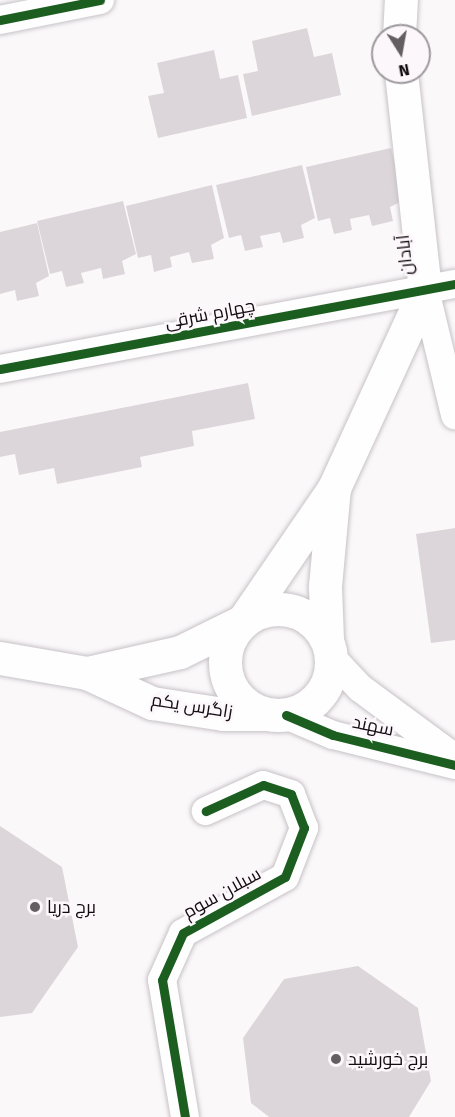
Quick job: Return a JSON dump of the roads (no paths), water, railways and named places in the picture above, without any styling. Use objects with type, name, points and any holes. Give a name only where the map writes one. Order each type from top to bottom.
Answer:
[{"type":"main road","points":[[400,24],[401,0]]},
{"type":"main road","name":"آبادان","points":[[243,621],[334,488],[440,287],[403,84]]},
{"type":"main road","name":"آبادان","points":[[329,649],[325,586],[334,488]]},
{"type":"main road","points":[[280,608],[308,618],[329,649],[320,695],[276,715],[248,706],[225,674],[230,636],[243,621],[280,608]]},
{"type":"main road","name":"زاگرس یکم","points":[[87,674],[180,652],[243,621]]},
{"type":"main road","name":"زاگرس یکم","points":[[0,658],[87,674],[152,703],[223,714],[276,715]]},
{"type":"street","points":[[0,20],[100,0]]},
{"type":"street","name":"چهارم شرقی","points":[[0,369],[440,287]]},
{"type":"street","name":"آبادان","points":[[440,287],[455,415]]},
{"type":"street","name":"سهند","points":[[329,649],[360,688],[455,758]]},
{"type":"street","name":"سهند","points":[[276,715],[333,735],[455,765]]},
{"type":"street","name":"سبلان سوم","points":[[184,1117],[162,980],[183,933],[285,877],[304,828],[291,794],[263,785],[206,811]]},
{"type":"place","name":"برج دریا","points":[[35,907]]},
{"type":"place","name":"برج خورشید","points":[[336,1059]]}]
